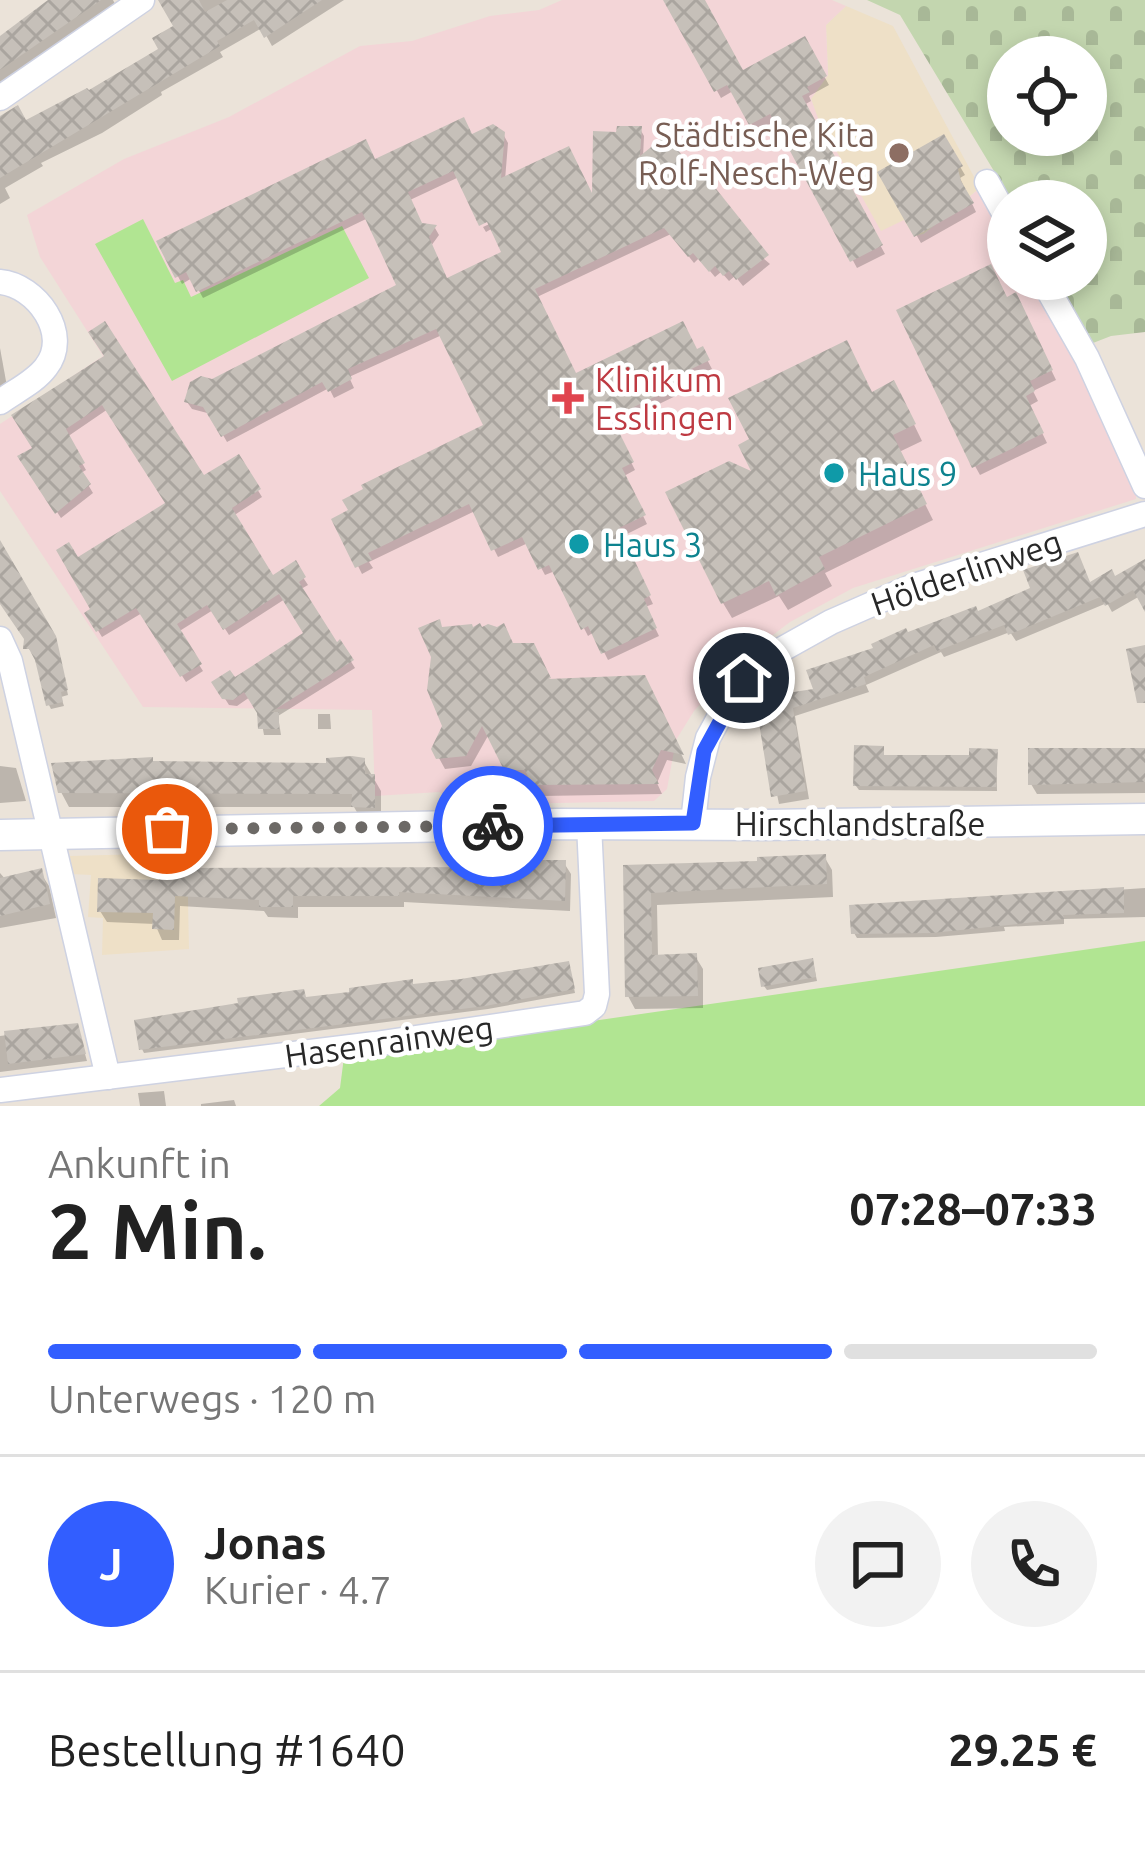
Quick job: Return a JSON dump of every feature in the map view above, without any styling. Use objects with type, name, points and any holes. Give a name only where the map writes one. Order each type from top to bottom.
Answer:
[{"type":"street","points":[[0,98],[142,0]]},
{"type":"street","points":[[0,282],[34,296],[47,316],[54,343],[44,370],[0,401]]},
{"type":"street","points":[[1054,300],[1087,358],[1145,486]]},
{"type":"street","name":"Hölderlinweg","points":[[693,823],[704,751],[744,678],[761,661],[831,622],[911,587],[1145,514]]},
{"type":"street","points":[[0,639],[10,662],[108,1077]]},
{"type":"street","name":"Hirschlandstraße","points":[[0,835],[1145,819]]},
{"type":"street","name":"Hasenrainweg","points":[[0,1090],[585,1013],[594,1006],[597,994],[589,824]]},
{"type":"shaded area","name":"Klinikum Esslingen","points":[[562,0],[832,0],[846,6],[826,25],[828,75],[811,99],[881,231],[904,220],[914,236],[924,234],[980,188],[987,201],[987,300],[1043,300],[1091,382],[1136,499],[853,588],[790,622],[745,656],[694,711],[676,740],[667,789],[654,801],[463,805],[439,792],[375,796],[372,710],[143,707],[0,491],[0,424],[103,356],[40,257],[27,215],[124,159],[229,117],[360,46],[412,41],[490,16],[539,10]]},
{"type":"shaded area","name":"Städtische Kita Rolf-Nesch-Weg","points":[[846,6],[893,26],[980,188],[914,237],[881,232],[817,118],[811,98],[828,75],[826,25]]},
{"type":"shaded area","points":[[187,853],[189,949],[102,955],[103,918],[88,917],[91,875],[71,874],[68,856]]},
{"type":"green space","points":[[867,0],[1145,0],[1145,332],[1093,343],[1068,300],[1107,300],[1107,180],[999,180],[900,15]]},
{"type":"green space","points":[[143,219],[175,283],[183,280],[191,297],[342,226],[369,278],[172,381],[95,244]]},
{"type":"green space","points":[[1145,941],[1145,1106],[319,1106],[340,1088],[344,1057]]},
{"type":"building","points":[[48,0],[101,0],[0,70],[0,36]]},
{"type":"building","points":[[158,0],[199,0],[205,12],[227,0],[322,0],[264,38],[254,20],[217,41],[220,46],[0,178],[0,116],[18,105],[26,120],[158,49],[152,38],[173,26]]},
{"type":"building","points":[[663,0],[705,0],[743,70],[805,36],[827,76],[807,87],[810,92],[802,96],[883,245],[850,262],[770,114],[749,125],[727,85],[714,92]]},
{"type":"building","points":[[464,117],[472,134],[493,124],[505,132],[501,178],[569,146],[592,193],[593,131],[642,126],[640,156],[666,135],[688,163],[693,160],[769,255],[736,280],[729,271],[723,276],[715,266],[709,272],[693,253],[688,257],[664,228],[535,289],[576,373],[683,321],[697,349],[703,346],[710,360],[681,374],[685,382],[593,427],[618,430],[634,462],[622,468],[646,515],[619,528],[651,595],[644,599],[657,628],[601,654],[588,626],[581,630],[549,565],[538,570],[522,537],[491,551],[469,504],[368,553],[372,560],[355,568],[331,519],[348,510],[342,500],[363,489],[361,485],[483,425],[436,329],[348,369],[352,379],[328,392],[322,382],[221,437],[203,407],[184,402],[190,382],[201,376],[212,379],[396,285],[362,212],[196,292],[186,272],[175,278],[156,241],[366,139],[375,159]],"holes":[[[453,171],[479,226],[487,222],[501,252],[447,278],[429,237],[437,225],[422,223],[408,192]]]},
{"type":"building","name":"Städtische Kita Rolf-Nesch-Weg","points":[[944,134],[963,166],[958,169],[961,181],[974,203],[914,237],[877,172]]},
{"type":"building","points":[[987,266],[987,300],[1020,300],[1053,370],[1030,381],[1035,391],[1026,396],[1044,433],[972,468],[896,310]]},
{"type":"building","points":[[105,321],[204,475],[239,454],[261,489],[232,508],[273,575],[296,560],[306,577],[299,582],[354,660],[271,712],[279,712],[279,729],[258,729],[257,713],[244,692],[233,700],[222,699],[211,682],[230,670],[235,677],[303,633],[279,594],[223,630],[207,605],[177,624],[202,664],[180,677],[136,608],[96,632],[84,613],[90,609],[56,550],[69,542],[78,557],[165,503],[102,405],[66,429],[91,484],[55,514],[17,456],[32,448],[11,415],[104,356],[88,332]]},
{"type":"building","name":"Haus 9","points":[[847,340],[872,392],[894,380],[916,424],[893,435],[927,504],[819,557],[825,569],[776,596],[769,581],[721,604],[665,492],[729,461],[751,471],[738,445],[749,439],[728,398]]},
{"type":"building","points":[[0,540],[56,636],[68,690],[61,692],[63,702],[46,706],[35,660],[29,649],[23,649],[24,639],[0,604]]},
{"type":"building","points":[[1078,552],[1090,582],[1112,569],[1115,576],[1145,559],[1145,612],[1133,590],[1105,606],[1100,597],[1008,635],[1004,625],[937,651],[934,645],[864,677],[866,684],[793,708],[806,791],[771,797],[755,698],[813,689],[806,670],[873,648],[871,644],[906,628],[908,632],[976,606],[978,611],[1030,588],[1023,570]]},
{"type":"building","points":[[440,619],[442,627],[504,623],[513,643],[534,643],[548,679],[645,675],[684,755],[661,750],[652,770],[659,784],[532,785],[525,770],[504,770],[482,726],[466,756],[436,759],[431,749],[442,726],[427,690],[431,657],[418,628]]},
{"type":"building","points":[[1145,645],[1145,703],[1137,703],[1126,649]]},
{"type":"building","points":[[854,745],[884,746],[884,755],[969,755],[969,748],[998,749],[996,787],[853,786]]},
{"type":"building","points":[[1028,748],[1145,748],[1145,782],[1028,785]]},
{"type":"building","points":[[153,757],[153,761],[326,763],[326,758],[365,758],[365,774],[375,774],[375,808],[351,807],[352,794],[58,793],[51,763]]},
{"type":"building","points":[[826,854],[827,884],[651,893],[652,955],[697,953],[698,996],[625,997],[623,865]]},
{"type":"building","points":[[522,860],[566,860],[565,901],[399,892],[399,896],[293,896],[293,907],[259,907],[259,900],[175,896],[174,930],[152,929],[153,913],[97,912],[98,878],[159,880],[159,868],[522,867]]},
{"type":"building","points":[[42,868],[50,904],[0,916],[0,878]]},
{"type":"building","points":[[1124,887],[1124,913],[1063,915],[1064,919],[932,933],[851,934],[849,905]]},
{"type":"building","points":[[813,958],[816,977],[761,987],[758,968]]},
{"type":"building","points":[[569,961],[575,989],[485,1006],[139,1050],[134,1020],[238,1003],[237,998],[304,989],[306,997]]},
{"type":"building","points":[[78,1023],[86,1054],[8,1064],[4,1031]]},
{"type":"way so far","points":[[167,829],[493,826]]},
{"type":"place","name":"Städtische Kita Rolf-Nesch-Weg","points":[[899,153]]},
{"type":"place","name":"Klinikum Esslingen","points":[[568,398]]},
{"type":"place","name":"Haus 9","points":[[834,473]]},
{"type":"place","name":"Haus 3","points":[[579,544]]},
{"type":"route","points":[[493,826],[693,823],[708,738],[744,678]]}]
